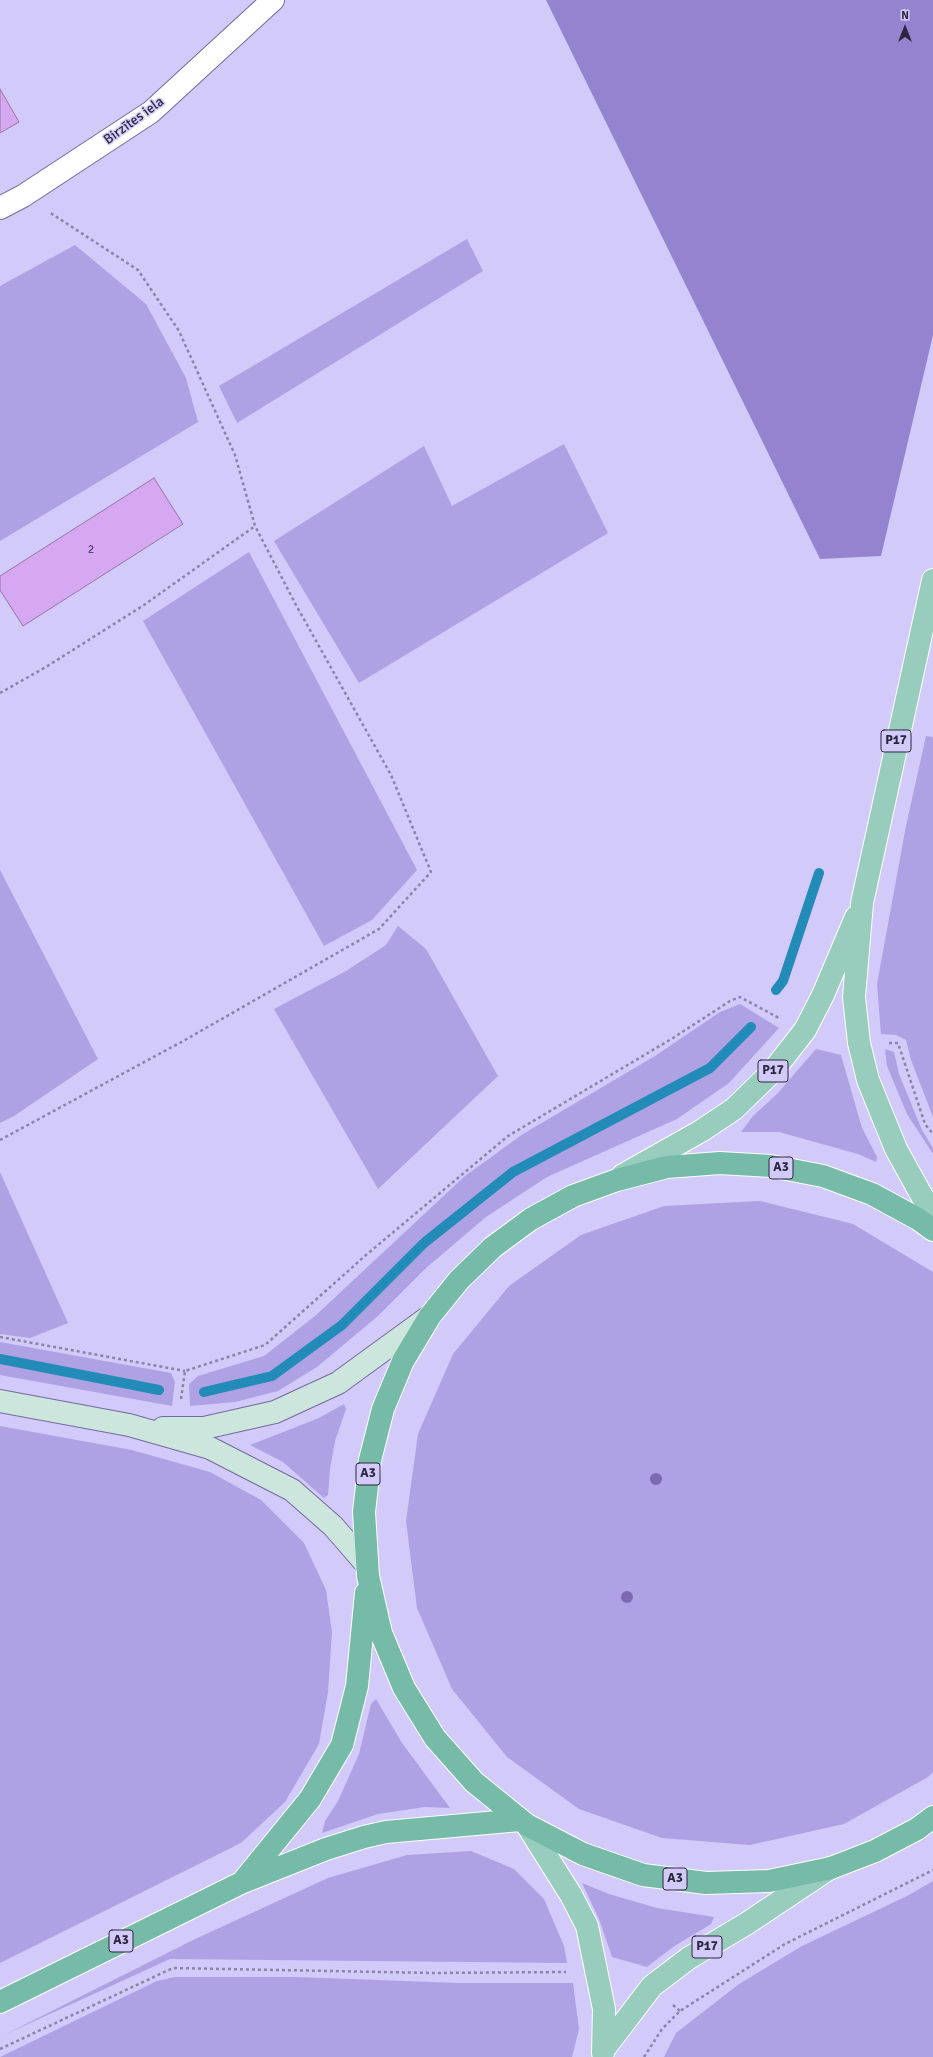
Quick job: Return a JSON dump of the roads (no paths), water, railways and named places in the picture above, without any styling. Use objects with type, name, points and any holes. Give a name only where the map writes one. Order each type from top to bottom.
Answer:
[{"type":"highway","name":"A3","points":[[243,1882],[310,1799],[342,1746],[357,1686],[367,1570],[364,1512],[370,1460],[383,1409],[403,1360],[430,1316],[459,1280],[493,1247],[531,1219],[573,1196],[616,1180],[667,1167],[720,1163],[772,1166],[823,1176],[872,1194],[918,1219],[933,1230]]},
{"type":"highway","name":"A3","points":[[367,1570],[381,1633],[404,1688],[435,1738],[474,1782],[523,1822],[583,1854],[643,1875],[706,1884],[769,1881],[831,1868],[875,1851],[917,1829],[933,1817]]},
{"type":"highway","name":"A3","points":[[0,2002],[243,1882],[326,1849],[386,1832],[523,1822]]},
{"type":"main road","name":"P17","points":[[933,580],[862,903],[854,997],[859,1043],[868,1080],[896,1149],[922,1196],[933,1211]]},
{"type":"main road","name":"P17","points":[[616,1180],[701,1131],[734,1109],[773,1071],[805,1030],[823,995],[862,903]]},
{"type":"main road","points":[[129,1425],[177,1429],[204,1428],[275,1412],[338,1383],[430,1316]]},
{"type":"main road","points":[[0,1401],[129,1425],[210,1448],[292,1490],[333,1526],[367,1570]]},
{"type":"main road","name":"P17","points":[[523,1822],[571,1895],[587,1926],[604,2009],[603,2053]]},
{"type":"main road","name":"P17","points":[[603,2053],[652,1986],[689,1958],[746,1924],[831,1868]]},
{"type":"street","name":"Birzītes iela","points":[[0,208],[23,196],[151,112],[273,0]]},
{"type":"waterway","points":[[776,990],[783,981],[819,873]]},
{"type":"waterway","points":[[204,1392],[272,1376],[342,1325],[424,1243],[513,1172],[710,1068],[751,1027]]},
{"type":"waterway","points":[[0,1359],[159,1390]]}]
